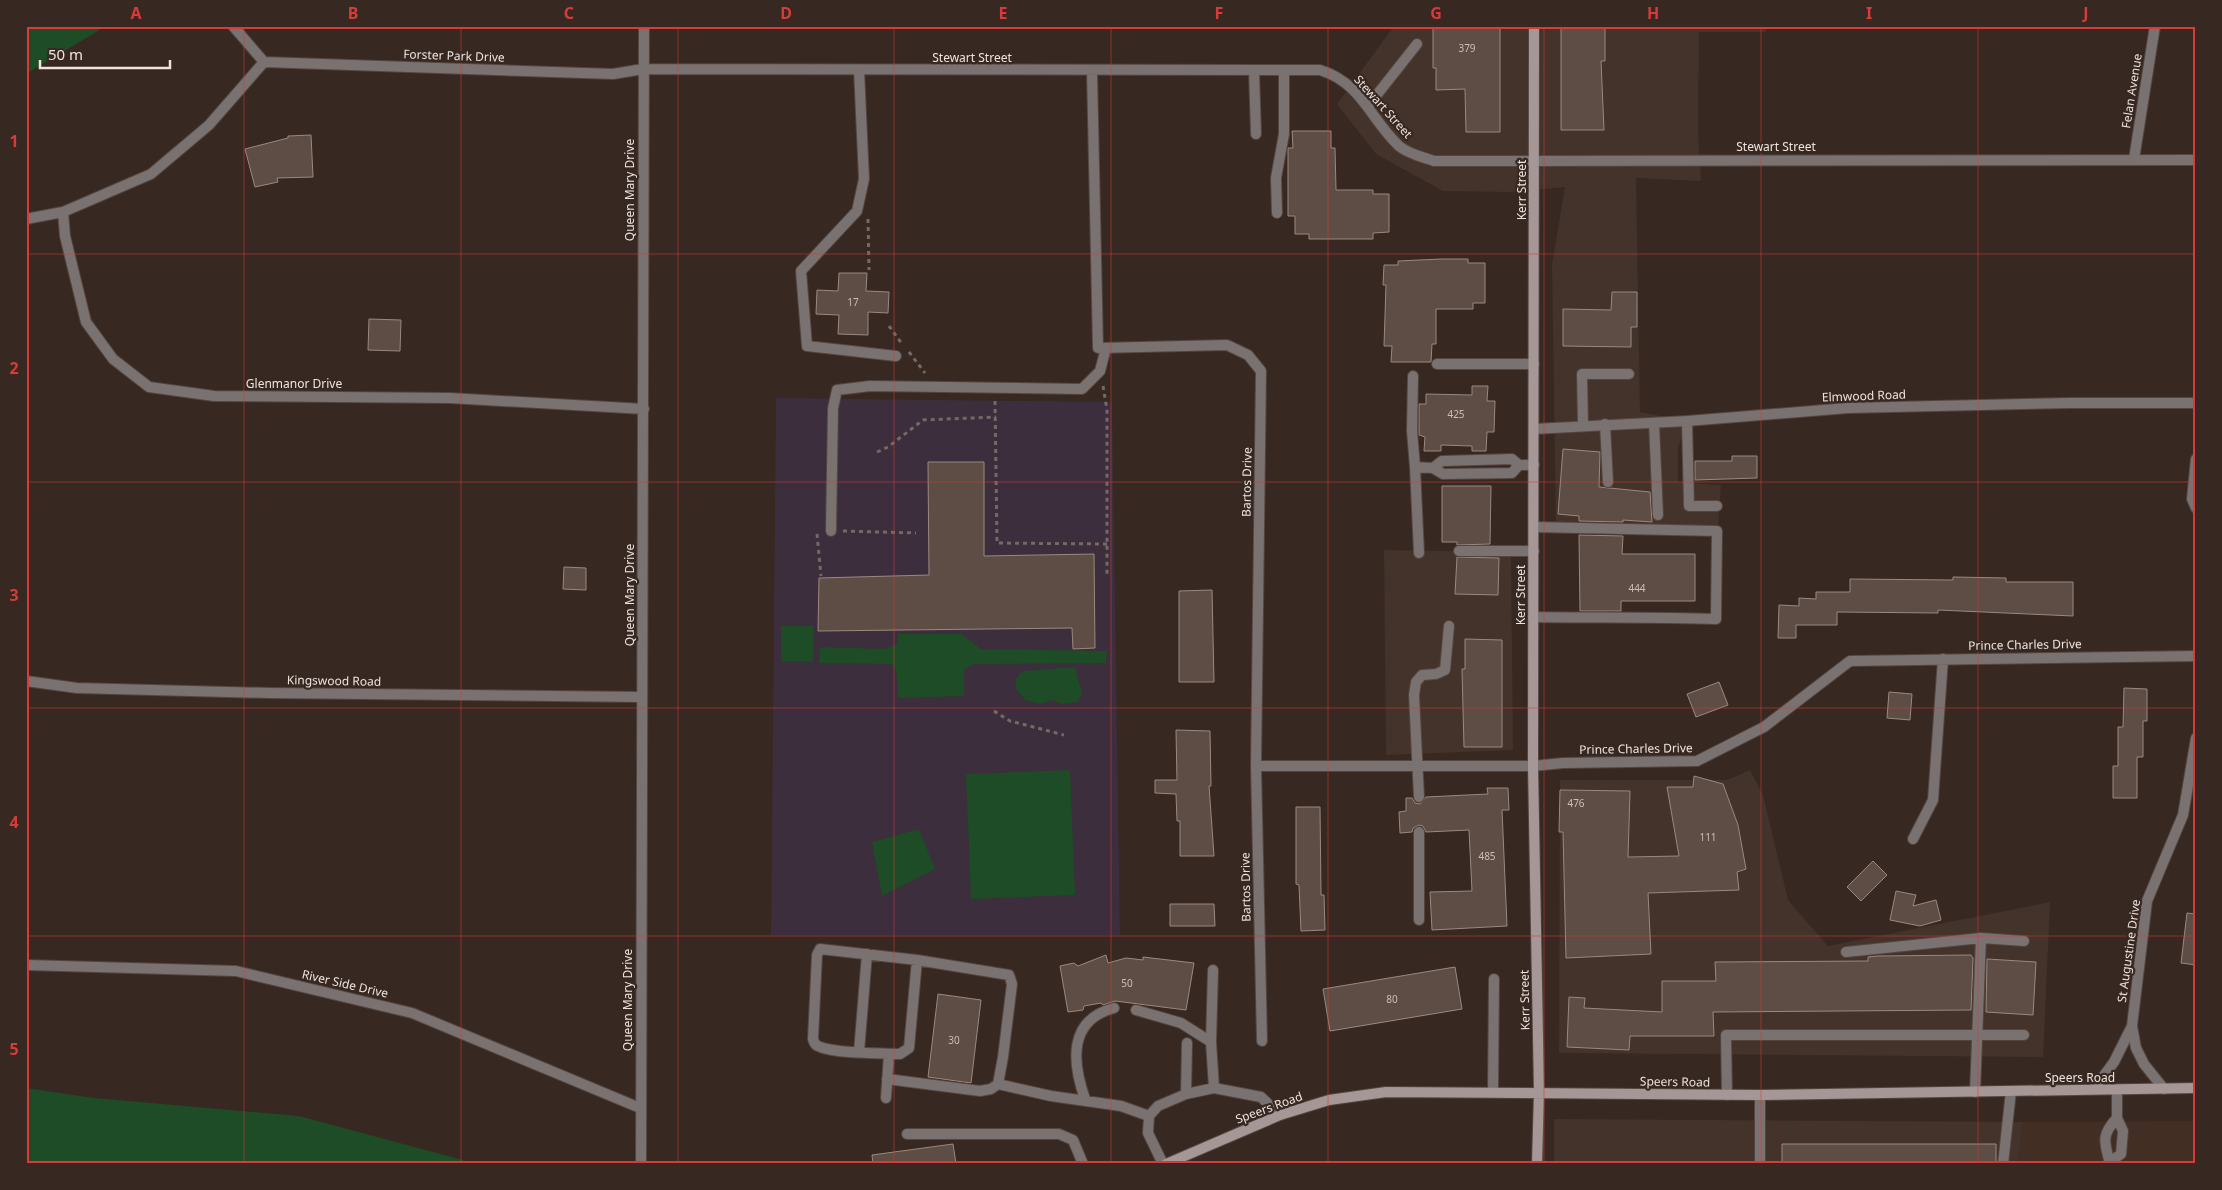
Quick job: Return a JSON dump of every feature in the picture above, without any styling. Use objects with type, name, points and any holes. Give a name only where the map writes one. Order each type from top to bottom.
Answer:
[{"type":"main road","name":"Kerr Street","points":[[1534,26],[1532,766],[1539,1092],[1537,1164]]},
{"type":"main road","name":"Speers Road","points":[[1166,1164],[1280,1115],[1329,1100],[1386,1092],[1760,1095],[2196,1088]]},
{"type":"street","points":[[26,219],[63,212],[151,174],[209,125],[264,62],[233,26]]},
{"type":"street","name":"Queen Mary Drive","points":[[641,1164],[644,26]]},
{"type":"street","name":"Felan Avenue","points":[[2134,159],[2155,26]]},
{"type":"street","points":[[1368,106],[1417,44]]},
{"type":"street","name":"Forster Park Drive","points":[[264,62],[613,74],[643,69]]},
{"type":"street","name":"Stewart Street","points":[[643,69],[1092,72],[1320,70],[1337,75],[1352,87],[1399,146],[1434,161],[1534,159],[2196,160]]},
{"type":"street","points":[[860,70],[864,178],[857,211],[801,271],[807,346],[896,356]]},
{"type":"street","points":[[1254,71],[1256,134]]},
{"type":"street","points":[[1277,213],[1276,178],[1284,134],[1284,71]]},
{"type":"street","points":[[831,531],[833,408],[838,390],[870,386],[1082,389],[1100,371],[1106,348],[1098,348],[1092,72]]},
{"type":"street","name":"Glenmanor Drive","points":[[63,212],[65,236],[86,322],[113,358],[149,387],[214,396],[450,398],[644,409]]},
{"type":"street","name":"Bartos Drive","points":[[1106,348],[1227,345],[1248,355],[1260,371],[1256,766],[1262,1041]]},
{"type":"street","points":[[1437,364],[1534,364]]},
{"type":"street","points":[[1584,425],[1582,374],[1629,374]]},
{"type":"street","points":[[1412,376],[1412,431],[1419,553]]},
{"type":"street","name":"Elmwood Road","points":[[1534,429],[1687,421],[1848,408],[2070,403],[2196,403]]},
{"type":"street","points":[[1687,421],[1689,506],[1717,506]]},
{"type":"street","points":[[1654,422],[1658,515]]},
{"type":"street","points":[[1605,424],[1608,482]]},
{"type":"street","points":[[1415,467],[1433,468],[1442,461],[1512,459],[1519,465],[1534,465]]},
{"type":"street","points":[[2196,459],[2192,499],[2196,508]]},
{"type":"street","points":[[1533,618],[1631,619],[1650,616],[1716,619],[1717,531],[1534,527]]},
{"type":"street","points":[[1459,550],[1534,551]]},
{"type":"street","points":[[1419,797],[1414,695],[1416,682],[1422,675],[1436,674],[1445,670],[1449,626]]},
{"type":"street","name":"Prince Charles Drive","points":[[1256,766],[1532,766],[1563,763],[1697,761],[1764,727],[1850,661],[2196,656]]},
{"type":"street","points":[[1912,839],[1932,800],[1943,659]]},
{"type":"street","name":"Kingswood Road","points":[[26,681],[77,688],[270,693],[642,697]]},
{"type":"street","name":"St Augustine Drive","points":[[2164,1089],[2144,1064],[2136,1048],[2132,1026],[2147,901],[2183,815],[2196,738]]},
{"type":"street","points":[[1419,832],[1419,920]]},
{"type":"street","points":[[1846,952],[1981,938],[2024,941]]},
{"type":"street","points":[[1975,1092],[1981,938]]},
{"type":"street","points":[[887,1079],[980,1091],[991,1089],[998,1084],[1003,1057],[1011,977],[917,960],[822,949],[817,955],[813,1039],[815,1044],[821,1048],[889,1054],[900,1054],[909,1048],[917,960]]},
{"type":"street","points":[[859,1052],[867,954]]},
{"type":"street","name":"River Side Drive","points":[[26,965],[236,971],[412,1012],[640,1108]]},
{"type":"street","points":[[1213,970],[1212,1042],[1214,1088]]},
{"type":"street","points":[[1493,1092],[1494,979]]},
{"type":"street","points":[[1085,1099],[1078,1080],[1076,1049],[1081,1029],[1097,1012],[1114,1008]]},
{"type":"street","points":[[1136,1010],[1181,1023],[1212,1042]]},
{"type":"street","name":"St Augustine Drive","points":[[2094,1090],[2114,1062],[2132,1026]]},
{"type":"street","points":[[1727,1095],[1726,1035],[1977,1033],[2024,1035]]},
{"type":"street","points":[[1186,1094],[1187,1043]]},
{"type":"street","points":[[886,1098],[889,1054]]},
{"type":"street","points":[[998,1084],[1051,1096],[1085,1099],[1121,1106],[1149,1116]]},
{"type":"street","points":[[1162,1164],[1148,1133],[1149,1116],[1158,1106],[1186,1094],[1214,1088],[1261,1096],[1280,1115]]},
{"type":"street","points":[[2117,1090],[2117,1118],[2123,1131],[2121,1154],[2110,1163],[2104,1150],[2107,1129],[2117,1118]]},
{"type":"street","points":[[2003,1164],[2011,1091]]},
{"type":"street","points":[[1760,1095],[1760,1164]]},
{"type":"street","points":[[907,1134],[1059,1134],[1073,1140],[1083,1164]]},
{"type":"path","points":[[889,326],[936,387]]},
{"type":"path","points":[[1100,371],[1107,410],[1107,577]]},
{"type":"path","points":[[995,388],[997,544],[1107,544]]},
{"type":"path","points":[[877,452],[888,447],[923,420],[996,417]]},
{"type":"path","points":[[821,576],[817,534],[831,531],[916,533]]},
{"type":"path","points":[[994,711],[1010,721],[1064,735]]},
{"type":"shaded area","points":[[1394,26],[1766,26],[1766,32],[1699,32],[1698,132],[1701,181],[1636,178],[1640,412],[1687,421],[1678,447],[1678,482],[1721,485],[1718,526],[1556,527],[1552,265],[1565,187],[1510,192],[1443,191],[1376,154],[1337,104]]},
{"type":"shaded area","points":[[776,398],[1112,402],[1120,935],[771,935]]},
{"type":"shaded area","points":[[1384,550],[1511,552],[1513,750],[1386,755]]},
{"type":"shaded area","points":[[1750,770],[1763,795],[1788,900],[1828,946],[2050,902],[2043,1057],[1559,1053],[1560,780],[1727,780]]},
{"type":"shaded area","points":[[1554,1119],[2023,1122],[2018,1164],[1554,1164]]},
{"type":"shaded area","points":[[2196,1121],[2196,1164],[2018,1164],[2023,1122]]},
{"type":"green space","points":[[26,26],[99,26],[103,28],[26,74]]},
{"type":"green space","points":[[781,626],[814,626],[813,661],[781,661]]},
{"type":"green space","points":[[898,634],[961,634],[981,649],[1107,651],[1106,663],[973,664],[964,670],[964,696],[898,698],[896,669],[891,664],[819,663],[820,647],[885,649],[897,644]]},
{"type":"green space","points":[[1075,667],[1082,694],[1078,702],[1061,704],[1053,700],[1040,704],[1025,700],[1016,689],[1016,679],[1022,671]]},
{"type":"green space","points":[[1070,770],[1075,895],[971,899],[966,774]]},
{"type":"green space","points":[[919,829],[935,869],[882,896],[872,842]]},
{"type":"green space","points":[[26,1088],[94,1098],[299,1116],[463,1160],[467,1164],[26,1164]]},
{"type":"building","points":[[1452,26],[1500,26],[1500,132],[1466,132],[1465,89],[1436,90],[1436,68],[1433,68],[1433,28],[1452,28]]},
{"type":"building","points":[[1561,26],[1605,26],[1605,61],[1601,61],[1604,130],[1561,130]]},
{"type":"building","points":[[1292,131],[1331,131],[1331,148],[1335,148],[1336,190],[1373,190],[1373,194],[1389,194],[1389,232],[1373,233],[1373,239],[1309,239],[1309,234],[1295,234],[1295,216],[1288,216],[1288,148],[1293,148]]},
{"type":"building","points":[[311,135],[313,177],[277,178],[278,182],[255,187],[245,149],[288,138],[288,136]]},
{"type":"building","points":[[1468,259],[1468,263],[1485,263],[1485,303],[1473,303],[1473,309],[1436,309],[1436,344],[1432,344],[1431,362],[1391,362],[1392,346],[1384,346],[1386,285],[1383,285],[1384,265],[1398,265],[1398,261]]},
{"type":"building","points":[[839,273],[867,273],[866,291],[889,292],[888,313],[868,312],[868,335],[838,334],[839,315],[816,314],[817,290],[838,291]]},
{"type":"building","points":[[1612,292],[1637,292],[1637,327],[1631,327],[1631,347],[1563,346],[1563,309],[1611,310]]},
{"type":"building","points":[[369,319],[401,320],[400,351],[368,350]]},
{"type":"building","points":[[1472,386],[1488,386],[1487,401],[1495,401],[1494,432],[1487,432],[1486,451],[1472,451],[1472,446],[1441,445],[1441,451],[1424,451],[1425,437],[1419,435],[1419,404],[1426,404],[1426,394],[1472,395]]},
{"type":"building","points":[[1563,449],[1600,452],[1599,487],[1650,492],[1652,522],[1623,520],[1623,522],[1579,521],[1579,516],[1558,514]]},
{"type":"building","points":[[1732,456],[1757,456],[1757,478],[1695,480],[1695,461],[1732,461]]},
{"type":"building","points":[[928,462],[984,462],[984,556],[1094,554],[1095,648],[1073,649],[1072,628],[818,631],[819,578],[929,575]]},
{"type":"building","points":[[1442,486],[1491,486],[1490,544],[1457,545],[1457,542],[1442,542]]},
{"type":"building","points":[[1579,535],[1623,536],[1622,554],[1695,554],[1695,601],[1621,601],[1621,611],[1580,611]]},
{"type":"building","points":[[1457,557],[1499,558],[1498,595],[1455,594]]},
{"type":"building","points":[[564,567],[586,568],[586,590],[563,589]]},
{"type":"building","points":[[1953,577],[2006,578],[2006,582],[2073,582],[2073,616],[1938,610],[1938,613],[1837,612],[1837,625],[1796,625],[1796,638],[1778,638],[1779,605],[1799,606],[1799,598],[1816,599],[1816,592],[1850,592],[1850,579],[1953,580]]},
{"type":"building","points":[[1212,590],[1214,682],[1179,682],[1179,591]]},
{"type":"building","points":[[1465,639],[1502,640],[1502,747],[1464,747],[1462,669],[1465,669]]},
{"type":"building","points":[[1719,682],[1728,705],[1696,717],[1687,694]]},
{"type":"building","points":[[2124,688],[2147,689],[2147,721],[2143,721],[2143,757],[2137,757],[2137,798],[2113,798],[2113,766],[2118,766],[2118,727],[2123,727]]},
{"type":"building","points":[[1889,692],[1912,694],[1910,720],[1887,718]]},
{"type":"building","points":[[1176,730],[1210,731],[1211,786],[1209,786],[1214,856],[1180,856],[1180,821],[1177,821],[1176,794],[1155,793],[1155,780],[1177,780]]},
{"type":"building","points":[[1694,776],[1723,784],[1738,825],[1746,869],[1737,872],[1739,890],[1648,893],[1651,954],[1566,958],[1563,832],[1559,832],[1560,790],[1630,791],[1628,857],[1679,856],[1667,787],[1693,787]]},
{"type":"building","points":[[1487,788],[1508,788],[1509,810],[1502,810],[1507,926],[1432,930],[1430,892],[1472,891],[1469,830],[1426,832],[1423,826],[1419,825],[1413,828],[1412,832],[1400,833],[1399,812],[1406,811],[1406,798],[1412,798],[1415,803],[1420,804],[1426,797],[1488,794]]},
{"type":"building","points":[[1296,807],[1320,807],[1321,895],[1324,895],[1325,930],[1301,931],[1299,885],[1296,884]]},
{"type":"building","points":[[1873,861],[1887,875],[1861,901],[1847,887]]},
{"type":"building","points":[[1896,891],[1916,895],[1913,906],[1936,900],[1941,920],[1920,926],[1890,920]]},
{"type":"building","points":[[1170,904],[1214,904],[1215,926],[1170,926]]},
{"type":"building","points":[[2187,913],[2196,914],[2196,965],[2181,963]]},
{"type":"building","points":[[1106,955],[1108,963],[1126,958],[1143,960],[1143,957],[1194,963],[1186,1010],[1115,1001],[1103,1005],[1101,1003],[1084,1006],[1083,1010],[1068,1012],[1060,966],[1074,963],[1078,966]]},
{"type":"building","points":[[1971,955],[1973,958],[1971,1010],[1713,1012],[1714,1036],[1630,1036],[1629,1050],[1567,1047],[1569,997],[1585,998],[1584,1008],[1662,1012],[1662,981],[1716,981],[1715,962],[1868,961],[1868,957],[1878,956]]},
{"type":"building","points":[[1987,959],[2036,962],[2033,1015],[1986,1012]]},
{"type":"building","points":[[1455,967],[1462,1009],[1330,1031],[1323,989]]},
{"type":"building","points":[[938,994],[981,1000],[971,1083],[928,1077]]},
{"type":"building","points":[[953,1144],[956,1164],[873,1164],[872,1155]]},
{"type":"building","points":[[1782,1144],[1996,1144],[1996,1164],[1782,1164]]}]
